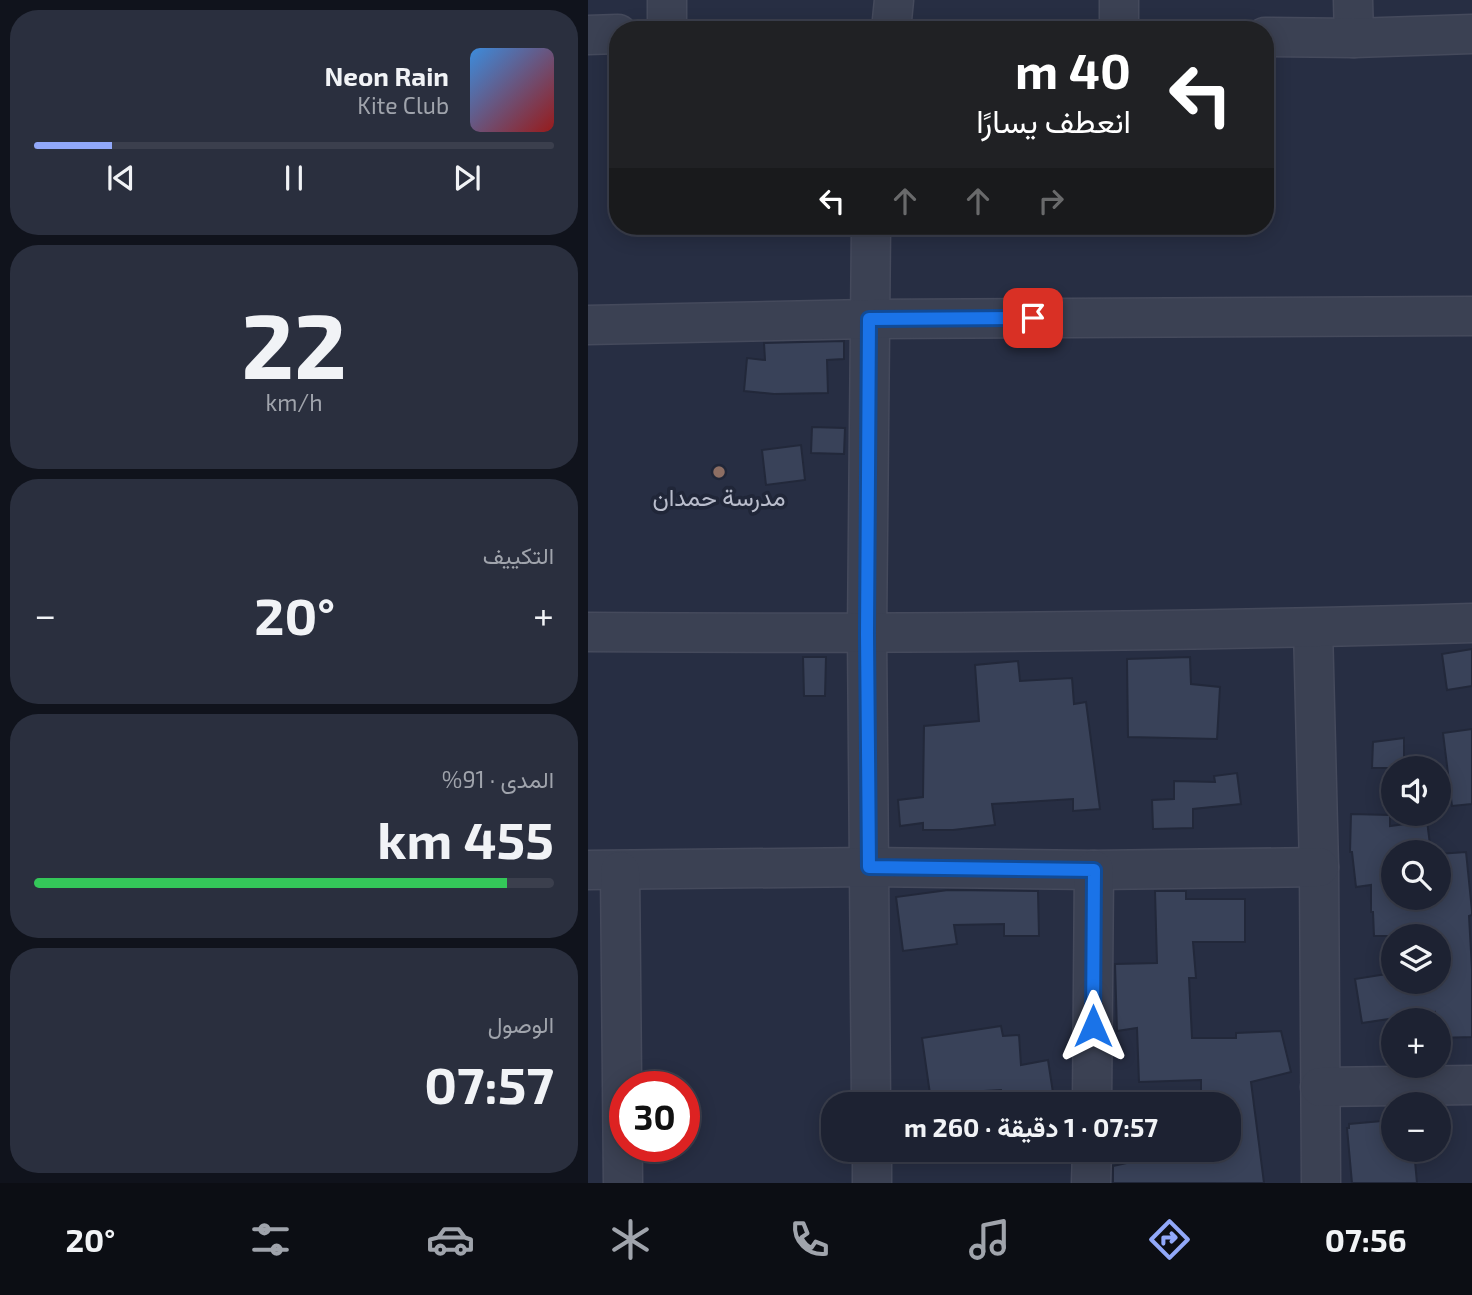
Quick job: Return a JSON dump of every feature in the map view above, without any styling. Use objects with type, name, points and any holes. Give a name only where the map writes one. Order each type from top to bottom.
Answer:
[{"type":"street","points":[[667,0],[667,21]]},
{"type":"street","points":[[892,21],[894,0]]},
{"type":"street","points":[[1119,0],[1119,21]]},
{"type":"street","points":[[1353,0],[1354,38]]},
{"type":"street","points":[[588,35],[609,34]]},
{"type":"street","points":[[1274,37],[1354,38],[1472,34]]},
{"type":"street","points":[[871,235],[867,634],[871,1092]]},
{"type":"street","points":[[588,325],[869,319],[1472,316]]},
{"type":"street","points":[[588,632],[867,634],[1313,628],[1472,623]]},
{"type":"street","points":[[1313,628],[1319,867],[1321,1183]]},
{"type":"street","points":[[623,1183],[604,870],[1319,867]]},
{"type":"street","points":[[1092,1092],[1094,870]]},
{"type":"street","points":[[1320,1087],[1472,1085]]},
{"type":"street","points":[[872,1162],[872,1183]]},
{"type":"street","points":[[1091,1183],[1092,1162]]},
{"type":"building","points":[[844,341],[844,359],[827,360],[828,393],[774,394],[744,391],[747,358],[765,360],[764,343]]},
{"type":"building","points":[[812,427],[845,428],[844,454],[811,453]]},
{"type":"building","points":[[801,445],[805,480],[766,485],[762,450]]},
{"type":"building","points":[[1472,649],[1472,686],[1447,690],[1442,654]]},
{"type":"building","points":[[803,657],[826,657],[825,696],[804,696]]},
{"type":"building","points":[[1190,657],[1191,684],[1220,687],[1217,739],[1128,737],[1127,659]]},
{"type":"building","points":[[1018,661],[1020,681],[1072,678],[1074,704],[1086,702],[1100,809],[1073,811],[1073,799],[992,804],[995,825],[953,830],[923,830],[923,823],[900,826],[898,800],[923,797],[924,726],[979,721],[975,665]]},
{"type":"building","points":[[1472,729],[1472,804],[1452,806],[1451,756],[1446,756],[1443,733]]},
{"type":"building","points":[[1404,738],[1404,756],[1381,756],[1381,768],[1372,768],[1373,742]]},
{"type":"building","points":[[1237,773],[1241,804],[1193,809],[1193,828],[1153,829],[1152,800],[1174,799],[1174,781],[1215,782],[1214,776]]},
{"type":"building","points":[[1351,814],[1381,815],[1381,826],[1428,826],[1429,840],[1381,840],[1381,910],[1451,910],[1451,853],[1466,852],[1472,911],[1469,916],[1472,1037],[1451,1038],[1451,1008],[1381,1008],[1381,1020],[1362,1023],[1355,979],[1381,975],[1381,994],[1451,994],[1451,924],[1381,924],[1381,936],[1374,936],[1371,885],[1356,887],[1350,852]]},
{"type":"building","points":[[948,890],[1038,891],[1039,936],[1004,936],[1004,924],[954,925],[957,944],[903,951],[896,897]]},
{"type":"building","points":[[1155,891],[1186,891],[1186,899],[1245,899],[1245,942],[1193,942],[1196,978],[1189,978],[1192,1038],[1236,1038],[1236,1033],[1281,1031],[1291,1072],[1251,1082],[1264,1183],[1113,1183],[1113,1166],[1131,1162],[1241,1162],[1241,1092],[1201,1092],[1201,1080],[1139,1082],[1137,1028],[1117,1031],[1115,964],[1157,963]]},
{"type":"building","points":[[1001,1026],[1003,1036],[1019,1035],[1021,1065],[1048,1060],[1053,1092],[930,1092],[922,1038]]},
{"type":"building","points":[[1381,1121],[1381,1162],[1415,1162],[1417,1183],[1352,1183],[1347,1128],[1349,1124]]},
{"type":"place","name":"مدرسة حمدان","points":[[719,472]]},
{"type":"route","points":[[1033,318],[869,319],[869,867],[1094,870],[1093,1026]]}]
